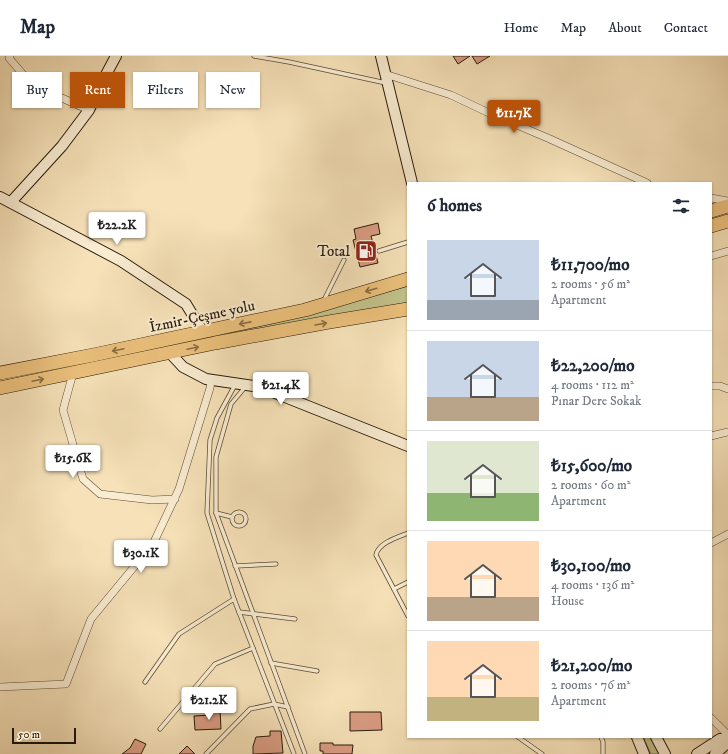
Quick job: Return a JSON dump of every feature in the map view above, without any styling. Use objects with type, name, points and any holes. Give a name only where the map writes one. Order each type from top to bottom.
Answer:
[{"type":"highway","points":[[712,211],[728,206]]},
{"type":"highway","points":[[712,226],[728,221]]},
{"type":"highway","name":"İzmir-Çeşme yolu","points":[[0,373],[305,310],[407,279]]},
{"type":"highway","name":"İzmir-Çeşme yolu","points":[[0,388],[276,332],[407,309]]},
{"type":"street","points":[[10,56],[27,79],[55,95],[89,110]]},
{"type":"street","points":[[11,202],[62,146],[89,110],[116,56]]},
{"type":"street","points":[[381,56],[412,182]]},
{"type":"street","points":[[386,79],[451,95],[489,113],[550,138],[645,182]]},
{"type":"street","points":[[0,197],[121,261],[186,304],[203,332]]},
{"type":"street","points":[[712,198],[728,201]]},
{"type":"street","points":[[712,256],[728,250]]},
{"type":"street","points":[[170,353],[183,367],[206,379],[260,387],[407,446]]},
{"type":"street","points":[[73,373],[63,410],[83,479],[100,494],[152,500],[175,499]]},
{"type":"street","points":[[0,687],[66,684],[91,619],[153,544],[175,499],[210,388],[211,380]]},
{"type":"street","points":[[712,386],[720,386],[728,389]]},
{"type":"street","points":[[712,436],[728,432]]},
{"type":"street","points":[[712,542],[728,534]]},
{"type":"street","points":[[712,719],[728,737]]},
{"type":"street","points":[[697,754],[720,739],[728,737]]},
{"type":"street","points":[[715,754],[725,745],[728,737]]},
{"type":"street","points":[[636,738],[644,754]]},
{"type":"street","points":[[656,738],[664,754]]},
{"type":"lane","points":[[254,56],[386,79]]},
{"type":"lane","points":[[378,252],[407,242]]},
{"type":"lane","points":[[322,305],[344,260]]},
{"type":"lane","points":[[236,384],[217,418],[210,440],[207,513],[234,599],[292,753]]},
{"type":"lane","points":[[247,385],[231,404],[216,457],[216,513],[305,754]]},
{"type":"lane","points":[[216,513],[232,517]]},
{"type":"lane","points":[[407,533],[382,545],[376,554],[407,614]]},
{"type":"lane","points":[[235,566],[276,564]]},
{"type":"lane","points":[[394,589],[407,582]]},
{"type":"lane","points":[[145,682],[179,634],[234,599]]},
{"type":"lane","points":[[239,612],[295,618]]},
{"type":"lane","points":[[160,729],[215,664],[253,648]]},
{"type":"lane","points":[[271,663],[316,671]]},
{"type":"lane","points":[[206,754],[250,709],[274,704],[288,707]]},
{"type":"lane","points":[[519,738],[542,754]]},
{"type":"lane","points":[[601,738],[603,754]]},
{"type":"shaded area","points":[[407,286],[407,303],[78,365],[284,321]]},
{"type":"shaded area","points":[[643,738],[652,738],[661,754],[651,754]]},
{"type":"building","points":[[453,56],[470,56],[458,64]]},
{"type":"building","points":[[472,56],[490,56],[477,64]]},
{"type":"building","points":[[378,223],[380,234],[371,236],[378,263],[360,267],[353,240],[356,239],[354,229]]},
{"type":"building","points":[[211,709],[220,709],[221,729],[195,730],[194,716],[211,715]]},
{"type":"building","points":[[350,712],[381,712],[382,730],[350,731]]},
{"type":"building","points":[[270,731],[281,731],[283,753],[253,754],[253,746],[256,737],[270,736]]},
{"type":"building","points":[[135,739],[146,744],[141,754],[122,754],[130,748]]},
{"type":"building","points":[[320,743],[333,743],[333,745],[353,745],[352,754],[323,754],[323,751],[320,751]]},
{"type":"building","points":[[187,746],[195,754],[179,754]]},
{"type":"place","name":"Total","points":[[366,251]]}]
